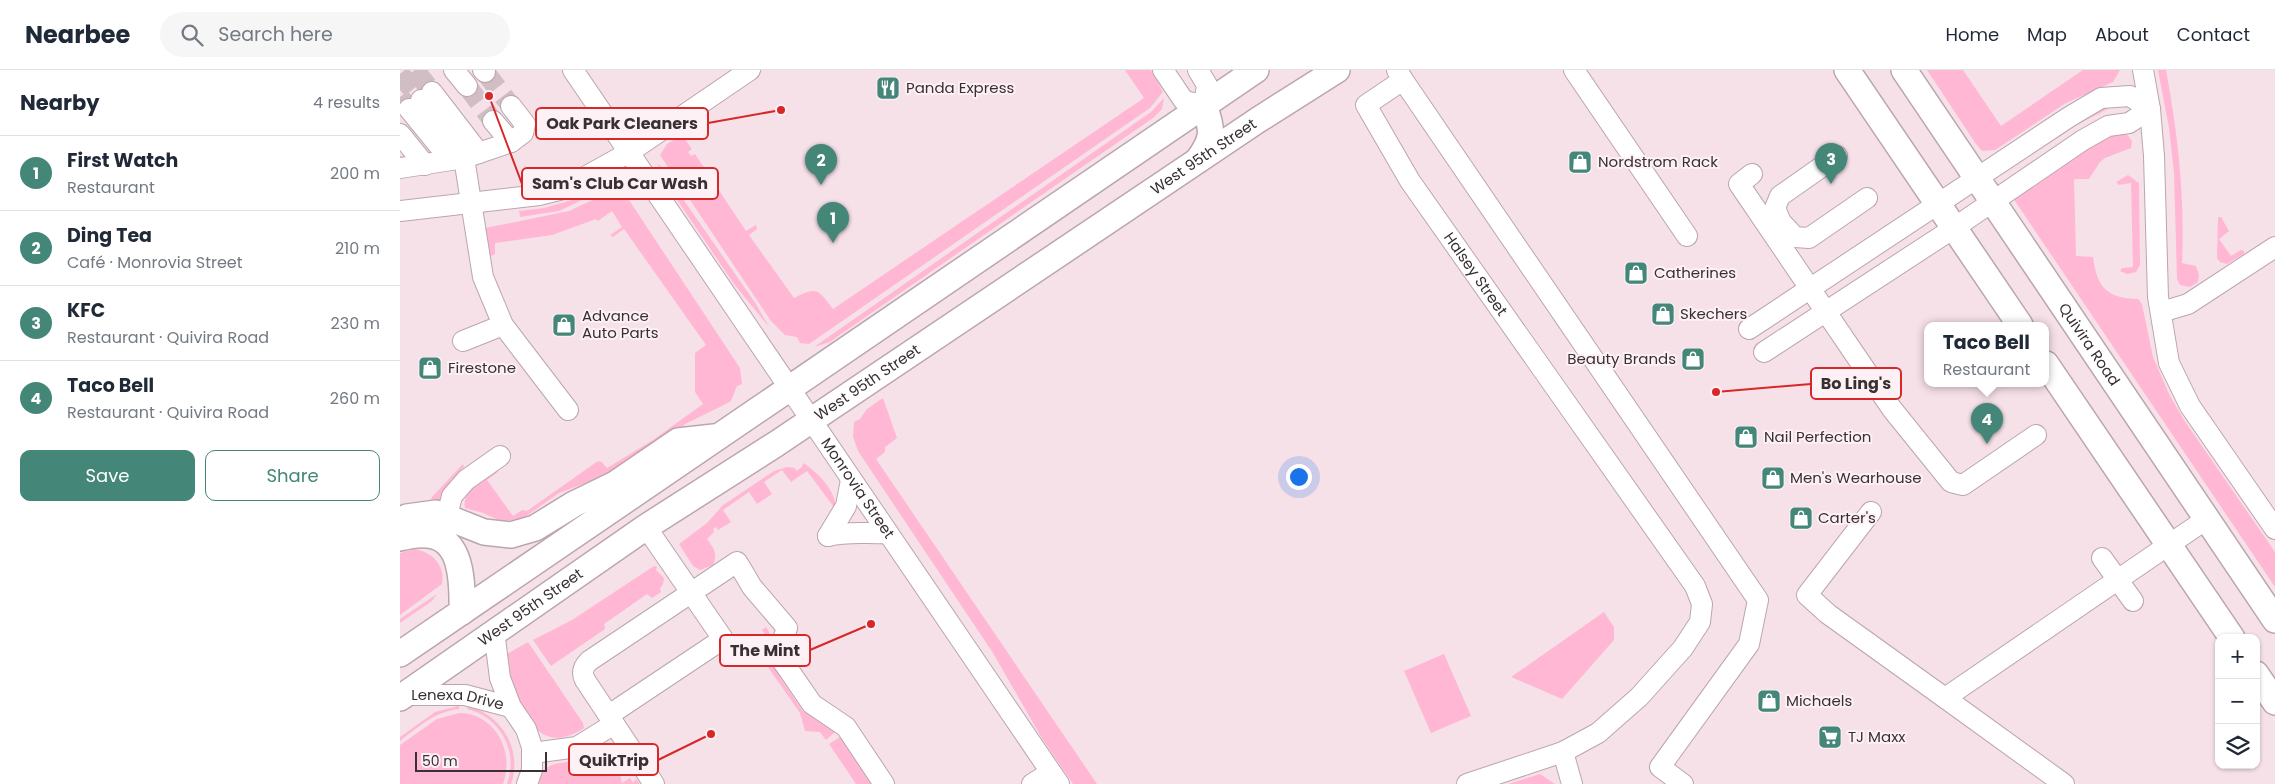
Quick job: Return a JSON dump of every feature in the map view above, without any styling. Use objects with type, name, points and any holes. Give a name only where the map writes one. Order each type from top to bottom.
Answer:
[{"type":"main road","points":[[400,654],[788,387],[1256,70]]},
{"type":"main road","name":"West 95th Street","points":[[402,697],[494,631],[646,527],[811,421],[1258,120],[1337,70]]},
{"type":"main road","points":[[1847,70],[2018,322]]},
{"type":"main road","name":"Quivira Road","points":[[1904,70],[2275,620]]},
{"type":"main road","points":[[1204,105],[1226,119],[1239,123],[1258,120]]},
{"type":"main road","points":[[1196,163],[1209,144],[1211,127],[1204,105]]},
{"type":"main road","points":[[2049,368],[2229,634]]},
{"type":"main road","points":[[400,521],[406,516],[436,513],[484,532],[511,535],[535,528],[574,504],[615,484],[678,441],[717,437]]},
{"type":"main road","points":[[400,538],[416,534],[433,534],[448,543],[457,560],[462,582],[462,612]]},
{"type":"main road","points":[[2259,679],[2275,702]]},
{"type":"street","points":[[454,70],[466,86]]},
{"type":"street","name":"Monrovia Street","points":[[573,70],[1055,778]]},
{"type":"street","points":[[400,211],[539,195],[563,189],[628,153],[750,70]]},
{"type":"street","points":[[1163,70],[1184,100],[1204,105],[1207,85],[1198,70]]},
{"type":"street","points":[[1574,70],[1687,236]]},
{"type":"street","points":[[2143,70],[2150,109],[2154,156],[2158,297],[2169,363],[2190,406],[2275,529]]},
{"type":"street","points":[[1400,75],[1758,600],[1749,644],[1660,767],[1683,784]]},
{"type":"street","name":"Halsey Street","points":[[1400,75],[1366,105],[1410,181],[1695,586],[1702,604],[1700,622],[1683,648],[1640,697],[1598,733],[1563,752]]},
{"type":"street","points":[[1749,329],[1937,203],[2101,98],[2130,96],[2150,109]]},
{"type":"street","points":[[421,100],[464,157],[483,278],[502,324],[568,410]]},
{"type":"street","points":[[400,134],[408,165],[464,157],[511,142],[524,133],[525,124],[511,106]]},
{"type":"street","points":[[1764,352],[1954,228],[2083,140],[2108,126],[2129,123],[2150,109]]},
{"type":"street","points":[[493,121],[511,142]]},
{"type":"street","points":[[1837,156],[1780,196],[1775,208],[1781,222],[1795,237],[1809,238],[1867,198]]},
{"type":"street","points":[[1752,174],[1739,184],[1892,409],[1951,482],[1963,485],[2036,435]]},
{"type":"street","points":[[2161,312],[2188,304],[2275,247]]},
{"type":"street","points":[[463,340],[502,324]]},
{"type":"street","points":[[447,516],[452,496],[466,480],[500,456]]},
{"type":"street","points":[[851,480],[846,506],[828,536],[844,532],[862,534],[887,533]]},
{"type":"street","points":[[1871,512],[1807,595],[1828,614],[2064,784]]},
{"type":"street","points":[[1945,698],[2208,518]]},
{"type":"street","points":[[533,753],[577,747],[723,639],[646,527]]},
{"type":"street","points":[[2102,558],[2133,601]]},
{"type":"street","points":[[654,784],[585,680],[582,674],[584,666],[588,661],[690,592],[738,563],[752,587],[788,628],[782,645],[783,662],[808,700],[846,727],[884,784]]},
{"type":"street","name":"Lenexa Drive","points":[[494,631],[500,678],[511,706],[526,729],[533,753],[532,770],[527,784]]},
{"type":"street","name":"Lenexa Drive","points":[[402,697],[465,695],[511,706]]},
{"type":"street","points":[[1467,784],[1563,752],[1572,784]]},
{"type":"street","points":[[1032,784],[1055,778]]},
{"type":"shaded area","points":[[1125,70],[1151,70],[1163,92],[1150,108],[809,344],[800,343],[797,337],[785,335],[771,321],[660,155],[667,144],[695,127],[695,130],[684,138],[692,149],[688,152],[691,156],[695,154],[746,231],[756,225],[757,229],[749,235],[794,298],[808,292],[816,292],[824,297],[833,309],[1144,98]]},
{"type":"shaded area","points":[[1927,70],[1963,70],[2001,126],[2083,70],[2120,70],[2113,82],[2066,103],[1995,150],[1982,151]]},
{"type":"shaded area","points":[[2158,70],[2166,70],[2177,142],[2182,214],[2182,263],[2196,266],[2199,275],[2198,282],[2190,287],[2180,285],[2177,279],[2174,173],[2169,128]]},
{"type":"shaded area","points":[[1164,98],[1162,109],[1153,118],[830,342],[814,347],[1151,112]]},
{"type":"shaded area","points":[[2107,106],[2108,109],[2078,124],[2001,174],[2054,135]]},
{"type":"shaded area","points":[[2126,133],[2132,141],[2131,148],[2105,158],[2100,162],[2089,179],[2074,179],[2076,256],[2093,257],[2097,277],[2105,289],[2118,296],[2138,299],[2142,304],[2153,357],[2169,394],[2184,420],[2275,552],[2275,587],[2013,198],[2099,135]]},
{"type":"shaded area","points":[[658,163],[756,304],[769,327],[734,284],[661,176]]},
{"type":"shaded area","points":[[2128,175],[2139,183],[2140,265],[2136,272],[2127,274],[2120,271],[2122,268],[2133,267],[2131,183],[2119,185],[2116,182]]},
{"type":"shaded area","points":[[604,185],[614,185],[559,211],[520,217],[519,211],[544,208],[572,200]]},
{"type":"shaded area","points":[[614,190],[621,192],[629,200],[740,368],[742,384],[737,386],[731,401],[687,423],[612,473],[559,493],[522,519],[501,521],[465,508],[465,502],[470,491],[497,470],[498,472],[487,480],[513,516],[522,510],[527,511],[598,461],[602,462],[607,468],[653,440],[703,404],[695,392],[695,353],[706,345],[624,229],[613,237],[610,235],[622,227],[612,211],[598,221],[596,219],[552,235],[495,243],[495,254],[489,257],[486,228],[569,211]]},
{"type":"shaded area","points":[[2218,217],[2221,217],[2229,231],[2219,239],[2231,256],[2241,250],[2244,251],[2244,254],[2227,264],[2220,262],[2217,258]]},
{"type":"shaded area","points":[[883,398],[897,438],[885,447],[885,452],[876,459],[1097,784],[1073,784],[1043,740],[993,653],[858,451],[853,437],[854,422],[860,419],[867,409]]},
{"type":"shaded area","points":[[803,463],[826,483],[833,496],[836,510],[807,471],[791,482],[782,470],[764,482],[772,494],[757,504],[749,492],[723,510],[731,522],[718,530],[716,527],[713,529],[714,532],[707,539],[714,551],[713,565],[700,570],[693,566],[679,544],[707,523],[723,505],[774,471],[787,467],[795,468],[796,471],[802,467]]},
{"type":"shaded area","points":[[463,464],[464,467],[451,480],[440,500],[431,500],[432,497]]},
{"type":"shaded area","points":[[415,549],[427,553],[440,566],[442,584],[400,615],[400,553]]},
{"type":"shaded area","points":[[654,566],[657,567],[656,570],[664,578],[660,589],[661,592],[652,598],[647,594],[604,624],[605,629],[551,666],[533,640],[572,620]]},
{"type":"shaded area","points":[[437,594],[432,601],[400,623],[400,619]]},
{"type":"shaded area","points":[[1604,612],[1614,627],[1614,640],[1562,699],[1511,677]]},
{"type":"shaded area","points":[[766,627],[773,639],[777,669],[781,679],[803,711],[826,721],[836,731],[826,740],[820,732],[805,731],[800,713],[761,657],[762,652],[756,648],[755,644],[766,636],[762,630]]},
{"type":"shaded area","points":[[528,642],[583,723],[584,728],[567,736],[553,737],[541,733],[523,711],[503,666],[507,654]]},
{"type":"shaded area","points":[[1444,654],[1471,716],[1431,733],[1404,671]]},
{"type":"shaded area","points":[[459,706],[459,709],[451,710],[428,720],[400,741],[400,737],[435,712]]},
{"type":"shaded area","points":[[468,706],[491,717],[507,736],[512,747],[514,759],[511,784],[507,784],[510,772],[510,759],[504,737],[489,719],[467,709]]},
{"type":"shaded area","points":[[459,713],[472,715],[483,720],[499,736],[504,747],[506,759],[506,772],[503,784],[400,784],[400,745],[437,719]]},
{"type":"shaded area","points":[[840,737],[873,784],[856,784],[829,744]]},
{"type":"shaded area","points":[[598,749],[605,756],[616,755],[622,783],[630,778],[633,783],[636,779],[640,784],[539,784],[541,776],[548,767],[580,759]]},
{"type":"shaded area","points":[[1540,774],[1555,784],[1508,784],[1537,775]]},
{"type":"tunnel","points":[[415,70],[432,92]]},
{"type":"tunnel","points":[[485,72],[511,106]]},
{"type":"tunnel","points":[[400,74],[421,100]]},
{"type":"tunnel","points":[[467,86],[493,121]]},
{"type":"tunnel","points":[[400,97],[409,109]]},
{"type":"place","name":"Panda Express","points":[[888,88]]},
{"type":"place","name":"Sam's Club Car Wash","points":[[489,96]]},
{"type":"place","name":"Oak Park Cleaners","points":[[781,110]]},
{"type":"place","name":"Nordstrom Rack","points":[[1580,162]]},
{"type":"place","name":"KFC","points":[[1831,184]]},
{"type":"place","name":"Ding Tea","points":[[821,185]]},
{"type":"place","name":"First Watch","points":[[833,243]]},
{"type":"place","name":"Catherines","points":[[1636,273]]},
{"type":"place","name":"Skechers","points":[[1663,314]]},
{"type":"place","name":"Advance Auto Parts","points":[[564,325]]},
{"type":"place","name":"Beauty Brands","points":[[1693,359]]},
{"type":"place","name":"Firestone","points":[[430,368]]},
{"type":"place","name":"Bo Ling's","points":[[1716,392]]},
{"type":"place","name":"Nail Perfection","points":[[1746,437]]},
{"type":"place","name":"Taco Bell","points":[[1987,444]]},
{"type":"place","name":"Men's Wearhouse","points":[[1773,478]]},
{"type":"place","name":"Carter's","points":[[1801,518]]},
{"type":"place","name":"The Mint","points":[[871,624]]},
{"type":"place","name":"Michaels","points":[[1769,701]]},
{"type":"place","name":"QuikTrip","points":[[711,734]]},
{"type":"place","name":"TJ Maxx","points":[[1830,737]]}]
